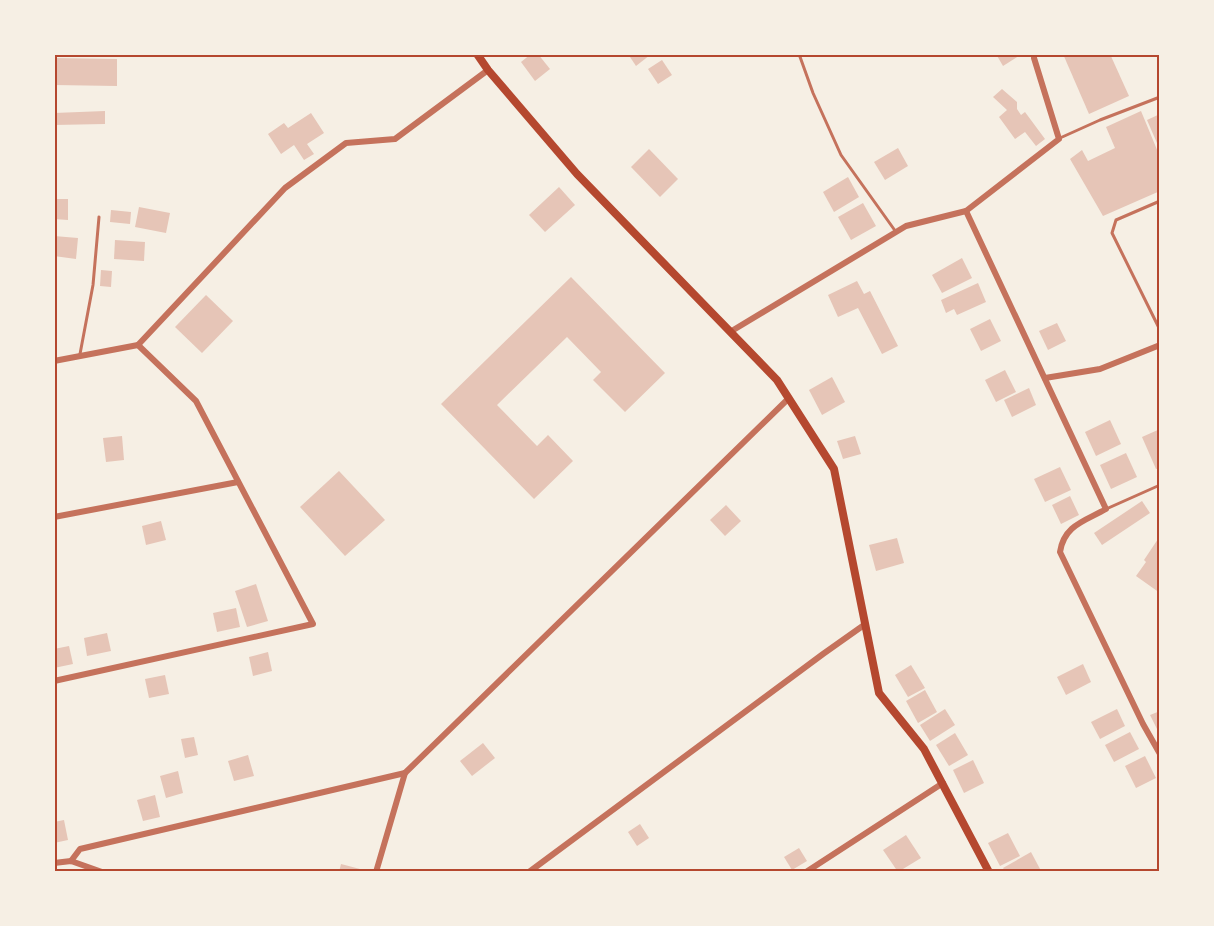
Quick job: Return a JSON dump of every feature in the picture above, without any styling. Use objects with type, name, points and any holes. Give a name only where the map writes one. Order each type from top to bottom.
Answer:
[{"type":"main road","points":[[477,54],[576,174],[777,380],[834,469],[879,693],[924,749],[989,872]]},
{"type":"street","points":[[730,332],[906,225],[966,211],[1059,139],[1034,58]]},
{"type":"street","points":[[54,361],[138,345],[285,188],[346,143],[395,139],[488,70]]},
{"type":"street","points":[[966,211],[1106,509],[1069,529],[1062,539],[1060,552],[1143,724],[1160,754]]},
{"type":"street","points":[[54,681],[313,624],[196,401],[138,345]]},
{"type":"street","points":[[1045,378],[1100,369],[1160,345]]},
{"type":"street","points":[[376,872],[405,774],[789,399]]},
{"type":"street","points":[[54,517],[238,482]]},
{"type":"street","points":[[529,872],[864,625]]},
{"type":"street","points":[[71,861],[80,849],[405,774]]},
{"type":"street","points":[[806,872],[943,783]]},
{"type":"street","points":[[54,863],[71,861],[102,872]]},
{"type":"lane","points":[[799,54],[813,93],[841,155],[896,232]]},
{"type":"lane","points":[[1059,139],[1100,120],[1160,97]]},
{"type":"lane","points":[[1160,201],[1116,220],[1113,233],[1160,330]]},
{"type":"lane","points":[[79,356],[93,285],[99,217]]},
{"type":"lane","points":[[1106,509],[1160,485]]},
{"type":"building","points":[[531,54],[538,54],[550,69],[535,81],[521,62]]},
{"type":"building","points":[[628,54],[649,54],[650,55],[636,66]]},
{"type":"building","points":[[996,54],[1022,54],[1003,66]]},
{"type":"building","points":[[1063,54],[1110,54],[1129,96],[1089,114]]},
{"type":"building","points":[[54,58],[117,59],[117,86],[54,85]]},
{"type":"building","points":[[662,60],[672,75],[658,84],[648,69]]},
{"type":"building","points":[[1002,89],[1017,102],[1017,109],[1021,115],[1025,112],[1045,139],[1036,146],[1025,132],[1015,139],[999,117],[1007,110],[993,97]]},
{"type":"building","points":[[105,111],[105,124],[54,125],[54,113]]},
{"type":"building","points":[[1141,111],[1160,157],[1160,191],[1103,216],[1070,159],[1082,150],[1088,161],[1115,148],[1106,127]]},
{"type":"building","points":[[311,113],[324,133],[307,144],[314,154],[304,160],[294,145],[281,154],[268,134],[284,123],[288,128]]},
{"type":"building","points":[[1160,114],[1160,150],[1147,120]]},
{"type":"building","points":[[898,148],[908,166],[885,180],[874,162]]},
{"type":"building","points":[[649,149],[678,179],[660,197],[631,167]]},
{"type":"building","points":[[848,177],[859,197],[834,212],[823,192]]},
{"type":"building","points":[[559,187],[575,205],[545,232],[529,215]]},
{"type":"building","points":[[54,199],[68,199],[68,220],[54,219]]},
{"type":"building","points":[[863,203],[876,226],[851,240],[838,217]]},
{"type":"building","points":[[139,207],[170,213],[166,233],[135,227]]},
{"type":"building","points":[[111,210],[131,212],[130,224],[110,222]]},
{"type":"building","points":[[54,236],[78,238],[76,259],[54,256]]},
{"type":"building","points":[[115,240],[145,242],[144,261],[114,259]]},
{"type":"building","points":[[962,258],[972,278],[942,293],[932,275]]},
{"type":"building","points":[[101,270],[112,271],[111,287],[100,286]]},
{"type":"building","points":[[571,277],[665,373],[625,412],[593,380],[601,372],[567,337],[497,405],[537,446],[548,435],[573,461],[534,499],[441,404]]},
{"type":"building","points":[[857,281],[864,294],[870,291],[898,346],[882,354],[858,308],[838,317],[828,295]]},
{"type":"building","points":[[978,283],[986,302],[957,315],[954,309],[946,313],[941,300]]},
{"type":"building","points":[[206,295],[233,321],[202,353],[175,327]]},
{"type":"building","points":[[990,319],[1001,341],[981,351],[970,329]]},
{"type":"building","points":[[1057,323],[1066,341],[1048,350],[1039,331]]},
{"type":"building","points":[[1005,370],[1016,392],[996,402],[985,380]]},
{"type":"building","points":[[832,377],[845,402],[822,415],[809,390]]},
{"type":"building","points":[[1029,388],[1036,405],[1012,417],[1004,400]]},
{"type":"building","points":[[1110,420],[1121,444],[1096,456],[1085,432]]},
{"type":"building","points":[[1160,429],[1160,468],[1156,469],[1142,437]]},
{"type":"building","points":[[122,436],[124,460],[106,462],[103,438]]},
{"type":"building","points":[[855,436],[861,454],[843,459],[837,441]]},
{"type":"building","points":[[1126,453],[1137,477],[1111,489],[1100,465]]},
{"type":"building","points":[[1060,467],[1071,490],[1045,502],[1034,479]]},
{"type":"building","points":[[339,471],[385,520],[345,556],[300,507]]},
{"type":"building","points":[[1070,496],[1079,515],[1061,524],[1052,505]]},
{"type":"building","points":[[1142,501],[1150,513],[1102,545],[1094,533]]},
{"type":"building","points":[[726,505],[741,521],[725,536],[710,520]]},
{"type":"building","points":[[161,521],[166,540],[146,545],[142,526]]},
{"type":"building","points":[[1160,536],[1160,593],[1136,576]]},
{"type":"building","points":[[897,538],[904,563],[876,571],[869,545]]},
{"type":"building","points":[[256,584],[268,621],[247,627],[235,591]]},
{"type":"building","points":[[236,608],[240,627],[217,632],[213,613]]},
{"type":"building","points":[[107,633],[111,651],[87,656],[84,638]]},
{"type":"building","points":[[69,646],[73,664],[54,668],[54,649]]},
{"type":"building","points":[[268,652],[272,671],[253,676],[249,657]]},
{"type":"building","points":[[1083,664],[1091,682],[1066,695],[1057,677]]},
{"type":"building","points":[[911,665],[925,688],[908,697],[895,675]]},
{"type":"building","points":[[165,675],[169,694],[149,698],[145,679]]},
{"type":"building","points":[[925,690],[937,712],[918,723],[906,701]]},
{"type":"building","points":[[945,709],[955,725],[930,741],[920,725]]},
{"type":"building","points":[[1117,709],[1125,726],[1100,739],[1091,722]]},
{"type":"building","points":[[1160,711],[1160,735],[1150,715]]},
{"type":"building","points":[[1130,732],[1139,749],[1114,762],[1105,745]]},
{"type":"building","points":[[955,733],[968,755],[949,766],[936,745]]},
{"type":"building","points":[[194,737],[198,755],[185,758],[181,739]]},
{"type":"building","points":[[483,743],[495,758],[472,776],[460,761]]},
{"type":"building","points":[[248,755],[254,776],[234,781],[228,761]]},
{"type":"building","points":[[1145,756],[1156,778],[1136,788],[1125,766]]},
{"type":"building","points":[[973,760],[984,783],[964,793],[953,770]]},
{"type":"building","points":[[178,771],[183,793],[166,798],[160,776]]},
{"type":"building","points":[[155,795],[160,817],[143,821],[137,800]]},
{"type":"building","points":[[64,820],[68,840],[54,843],[54,822]]},
{"type":"building","points":[[640,824],[649,838],[637,846],[628,832]]},
{"type":"building","points":[[1008,833],[1020,856],[1000,866],[988,843]]},
{"type":"building","points":[[906,835],[921,858],[898,872],[883,850]]},
{"type":"building","points":[[799,848],[807,861],[792,870],[784,857]]},
{"type":"building","points":[[1031,852],[1040,869],[1034,872],[1006,872],[1003,868]]},
{"type":"building","points":[[341,864],[360,869],[359,872],[339,872]]}]
